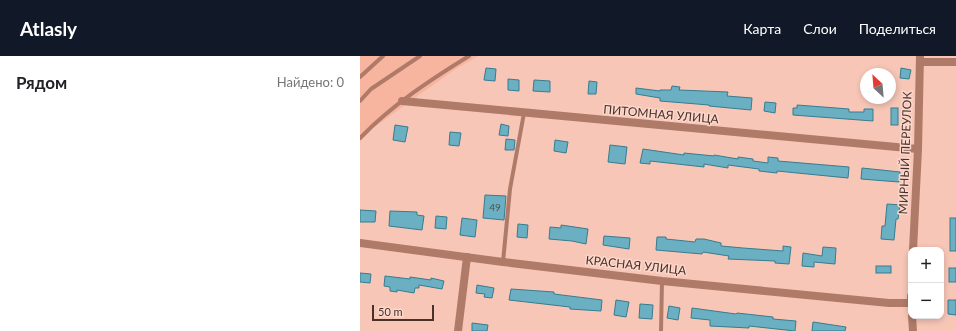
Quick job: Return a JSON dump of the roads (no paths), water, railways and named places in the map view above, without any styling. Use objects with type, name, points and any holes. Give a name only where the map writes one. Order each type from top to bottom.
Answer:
[{"type":"street","points":[[920,59],[956,62]]},
{"type":"street","name":"МИРНЫЙ ПЕРЕУЛОК","points":[[913,247],[918,149],[920,59]]},
{"type":"street","name":"ПИТОМНАЯ УЛИЦА","points":[[402,101],[918,149]]},
{"type":"street","name":"КРАСНАЯ УЛИЦА","points":[[360,243],[503,262],[662,280],[889,303],[908,302]]},
{"type":"street","points":[[458,331],[467,257]]},
{"type":"street","points":[[912,319],[913,331]]},
{"type":"lane","points":[[360,77],[383,56]]},
{"type":"lane","points":[[360,101],[371,89],[420,56]]},
{"type":"lane","points":[[360,138],[378,119],[461,58],[469,56]]},
{"type":"lane","points":[[503,262],[510,189],[524,113]]},
{"type":"lane","points":[[661,331],[662,280]]}]
